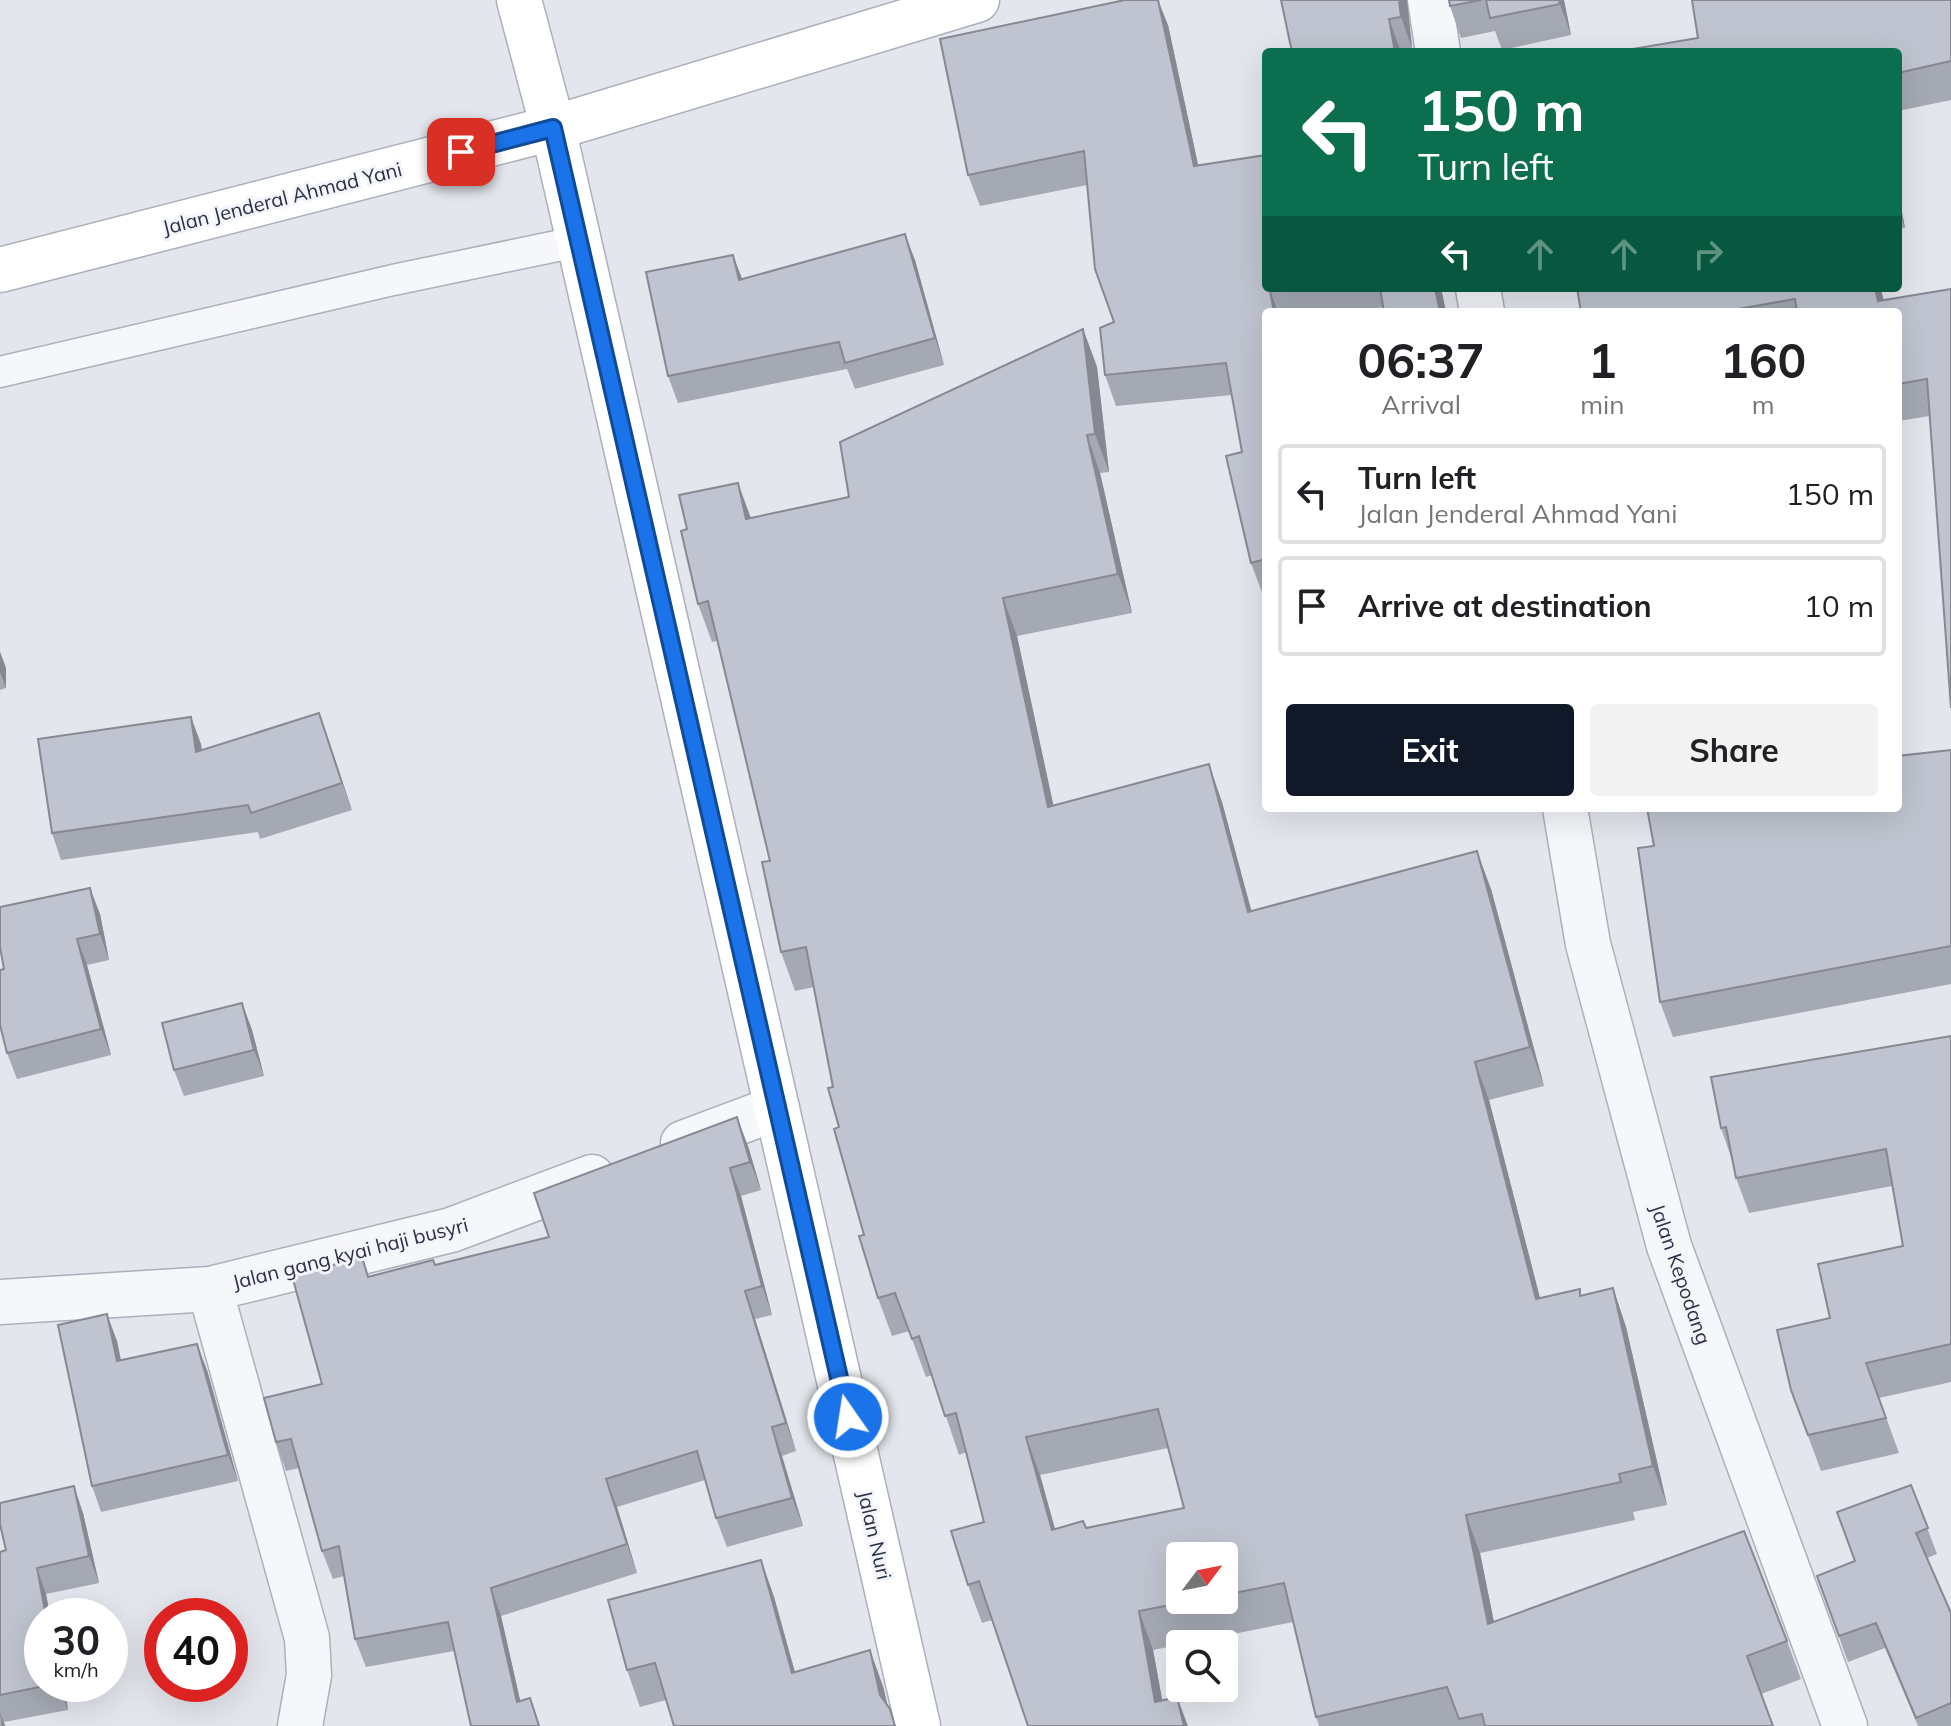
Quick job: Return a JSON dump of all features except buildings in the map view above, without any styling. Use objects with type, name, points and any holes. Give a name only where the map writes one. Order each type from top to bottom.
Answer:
[{"type":"street","name":"Jalan Nuri","points":[[519,0],[553,128],[576,242],[918,1726]]},
{"type":"street","name":"Jalan Jenderal Ahmad Yani","points":[[0,270],[553,128],[977,0]]},
{"type":"street","points":[[1430,0],[1437,48]]},
{"type":"street","name":"Jalan Kepodang","points":[[1566,812],[1588,944],[1669,1246],[1845,1726]]},
{"type":"street","name":"Jalan gang kyai haji busyri","points":[[0,1302],[210,1289],[451,1230],[777,1108]]},
{"type":"street","points":[[210,1289],[307,1638],[309,1675],[300,1726]]},
{"type":"lane","points":[[0,372],[393,280],[576,242]]},
{"type":"route","points":[[461,152],[553,128],[576,242],[848,1417]]}]
